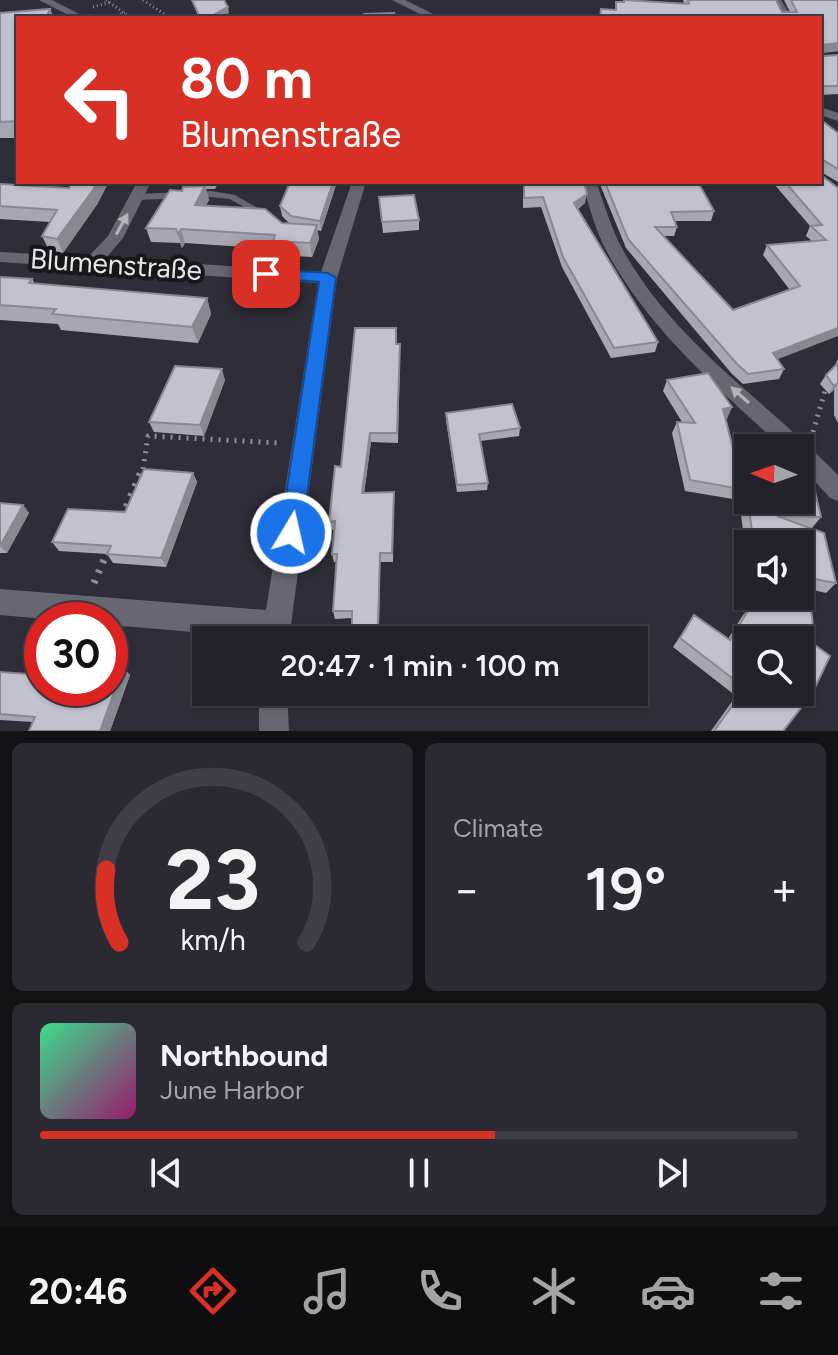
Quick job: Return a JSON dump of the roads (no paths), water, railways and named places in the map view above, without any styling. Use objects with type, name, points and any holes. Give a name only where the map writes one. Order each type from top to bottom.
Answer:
[{"type":"street","points":[[44,0],[78,16]]},
{"type":"street","points":[[397,0],[430,16]]},
{"type":"street","points":[[277,626],[328,278],[358,184]]},
{"type":"street","points":[[590,184],[615,250],[638,287],[687,349],[787,434]]},
{"type":"street","points":[[93,262],[115,238],[141,189]]},
{"type":"street","name":"Blumenstraße","points":[[0,257],[328,278]]},
{"type":"street","points":[[814,462],[838,491]]},
{"type":"street","points":[[0,602],[254,626]]},
{"type":"street","points":[[273,706],[274,731]]},
{"type":"lane","points":[[141,189],[232,197],[280,222]]}]
